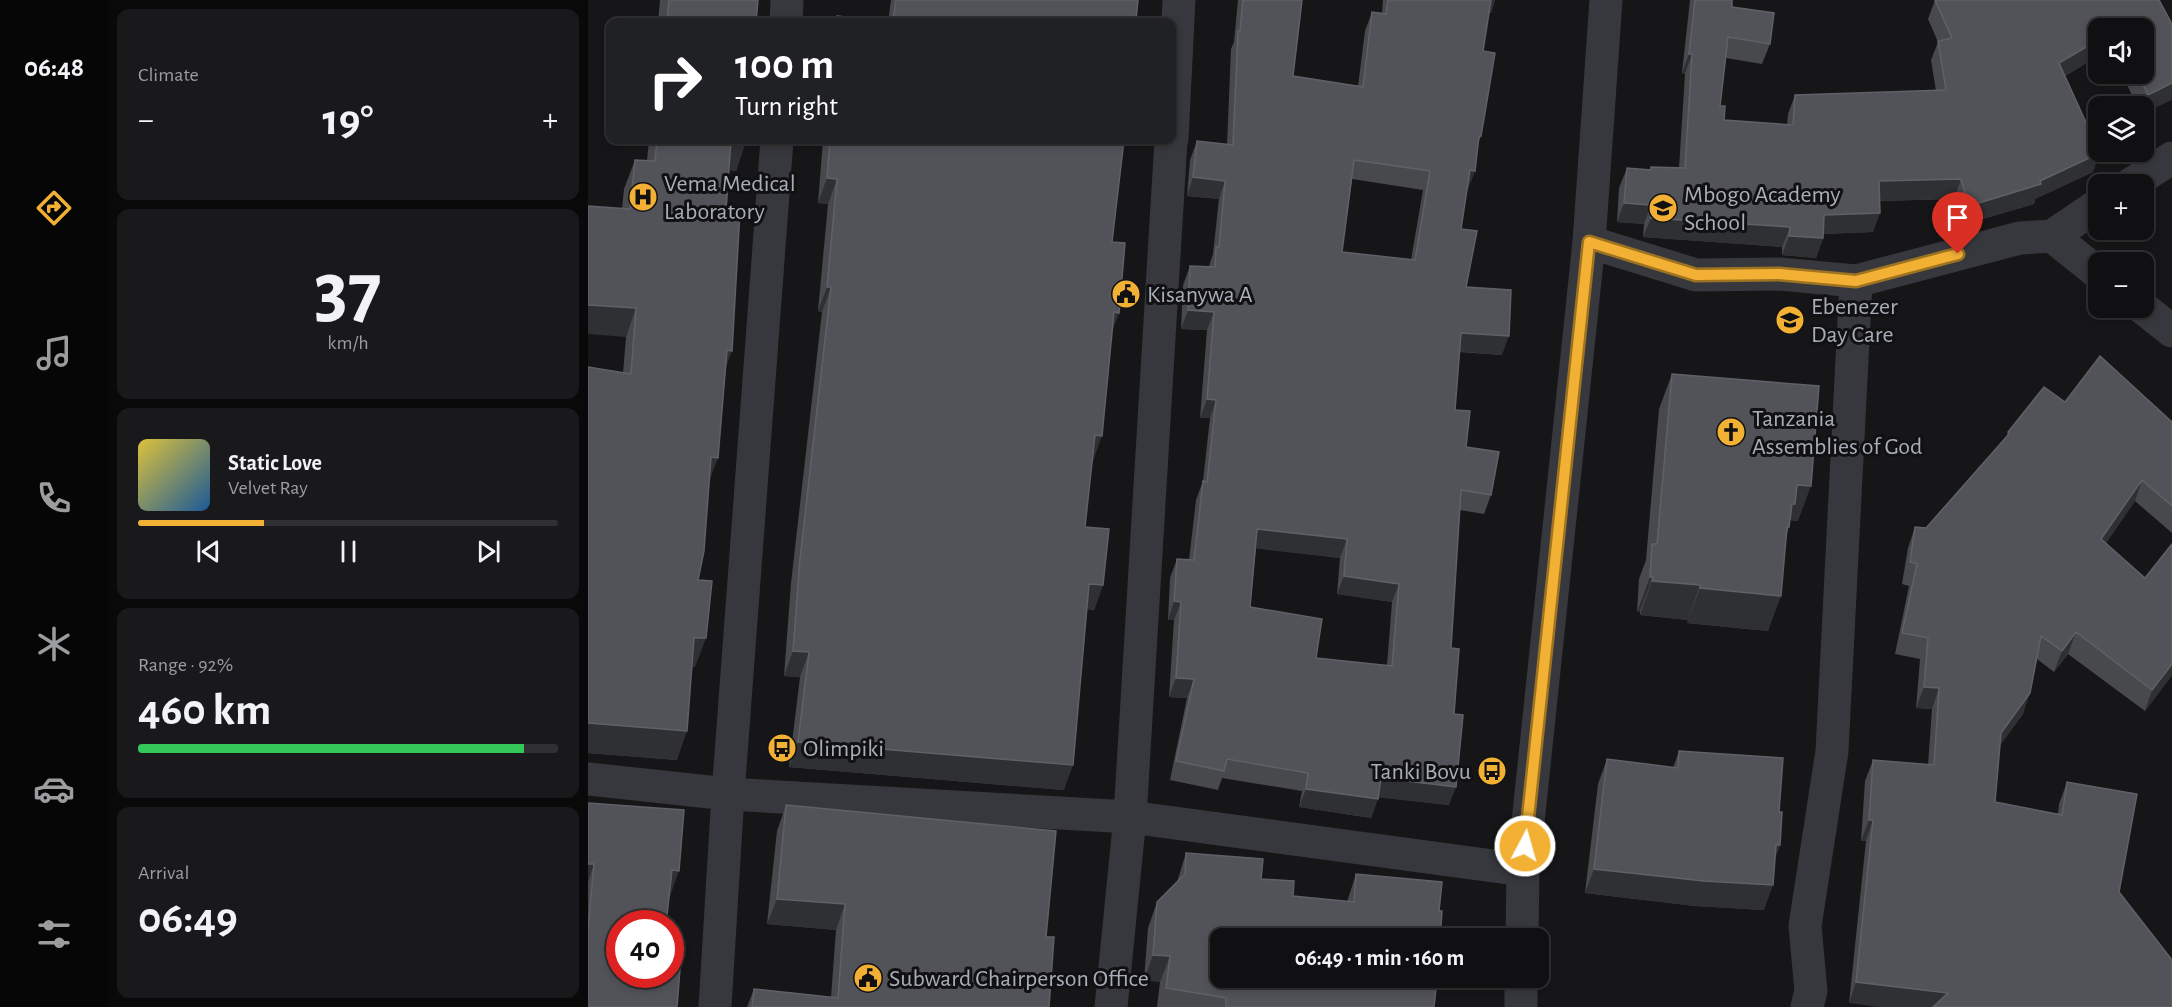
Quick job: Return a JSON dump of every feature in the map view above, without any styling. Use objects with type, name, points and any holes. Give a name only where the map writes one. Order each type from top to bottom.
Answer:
[{"type":"street","points":[[786,18],[787,0]]},
{"type":"street","points":[[1176,60],[1179,0]]},
{"type":"street","points":[[1522,928],[1523,870],[1589,242],[1606,0]]},
{"type":"street","points":[[715,1007],[728,794],[777,144]]},
{"type":"street","points":[[1111,1007],[1130,817],[1172,144]]},
{"type":"street","points":[[2147,174],[2172,158]]},
{"type":"street","points":[[1589,242],[1696,275],[1779,274],[1856,281],[2020,238],[2052,236],[2088,212]]},
{"type":"street","points":[[2052,236],[2088,265]]},
{"type":"street","points":[[1812,1002],[1805,926],[1832,751],[1856,281]]},
{"type":"street","points":[[2154,317],[2172,331]]},
{"type":"street","points":[[588,779],[728,794],[1130,817],[1523,870]]},
{"type":"street","points":[[1521,988],[1521,1007]]},
{"type":"building","points":[[669,0],[758,0],[756,18],[667,18]]},
{"type":"building","points":[[896,0],[1138,0],[1136,18],[894,18]]},
{"type":"building","points":[[1243,0],[1302,0],[1293,76],[1363,87],[1372,12],[1386,14],[1388,0],[1491,0],[1483,51],[1495,53],[1481,136],[1479,136],[1475,171],[1470,170],[1461,229],[1477,231],[1466,287],[1511,290],[1509,336],[1461,333],[1455,410],[1470,411],[1466,447],[1499,452],[1491,495],[1461,490],[1451,648],[1459,649],[1454,714],[1463,715],[1456,787],[1381,778],[1378,799],[1306,789],[1308,773],[1227,759],[1224,771],[1176,761],[1194,679],[1176,678],[1181,602],[1174,601],[1177,559],[1194,560],[1203,481],[1207,482],[1216,400],[1207,399],[1214,312],[1188,310],[1190,266],[1215,267],[1225,181],[1193,177],[1197,141],[1233,145],[1238,31],[1240,31]],"holes":[[[1354,160],[1430,171],[1415,260],[1342,252]],[[1257,529],[1347,539],[1344,576],[1399,584],[1392,666],[1316,658],[1322,619],[1250,607]]]},
{"type":"building","points":[[1695,0],[1732,0],[1732,7],[1774,13],[1770,44],[1728,37],[1720,106],[1725,106],[1724,120],[1793,125],[1795,95],[1946,90],[1938,41],[1952,38],[1935,0],[2159,0],[2172,24],[2172,83],[2148,95],[2143,84],[2154,84],[2154,18],[2088,18],[2088,46],[2059,63],[2088,127],[2088,159],[2040,181],[2041,184],[1969,206],[1961,179],[1879,181],[1880,213],[1824,215],[1823,238],[1789,236],[1790,227],[1651,218],[1651,205],[1624,203],[1627,168],[1651,170],[1651,167],[1685,168],[1692,54],[1689,54]]},
{"type":"building","points":[[657,144],[731,144],[726,210],[740,211],[732,351],[727,350],[718,458],[711,457],[704,551],[698,580],[712,581],[706,638],[694,638],[687,731],[588,723],[588,367],[631,374],[636,308],[588,305],[588,206],[630,209],[635,160],[655,161]]},
{"type":"building","points":[[830,144],[1124,144],[1112,242],[1125,243],[1119,313],[1114,312],[1102,436],[1095,435],[1085,527],[1109,529],[1103,585],[1089,584],[1073,765],[798,742],[809,652],[793,651],[800,559],[831,287],[827,287],[837,179],[827,178]]},
{"type":"building","points":[[2100,356],[2172,422],[2172,506],[2142,480],[2101,539],[2145,578],[2172,544],[2172,664],[2152,690],[2076,632],[2062,651],[2041,636],[2030,693],[2001,733],[1995,802],[2062,815],[2067,782],[2137,794],[2119,892],[2172,960],[2172,1007],[1933,1007],[1948,993],[1856,982],[1873,820],[1869,820],[1873,760],[1934,765],[1939,688],[1924,687],[1928,638],[1902,633],[1917,564],[1910,562],[1915,527],[1926,528],[2009,434],[2008,432],[2044,387],[2065,402]]},
{"type":"building","points":[[1672,374],[1819,386],[1811,486],[1797,485],[1795,504],[1792,504],[1789,527],[1787,527],[1781,596],[1700,588],[1700,585],[1652,581],[1653,577],[1650,577],[1652,544],[1657,544]]},
{"type":"building","points":[[1679,751],[1783,758],[1779,812],[1782,812],[1780,845],[1776,845],[1773,885],[1704,881],[1594,869],[1607,759],[1678,768]]},
{"type":"building","points":[[588,803],[684,810],[679,871],[672,870],[668,910],[606,910],[606,988],[679,988],[677,1007],[588,1007],[588,929],[594,864],[588,864]]},
{"type":"building","points":[[786,805],[1056,831],[1046,937],[1054,937],[1049,1007],[752,1007],[754,989],[838,998],[845,904],[777,899]]},
{"type":"building","points":[[1186,853],[1263,859],[1261,879],[1294,881],[1293,896],[1354,902],[1356,874],[1442,882],[1439,911],[1442,911],[1441,928],[1210,928],[1210,988],[1436,988],[1434,1007],[1226,1007],[1226,998],[1166,988],[1170,956],[1153,955],[1157,902],[1185,874]]},
{"type":"place","name":"Vema Medical Laboratory","points":[[643,197]]},
{"type":"place","name":"Mbogo Academy School","points":[[1663,208]]},
{"type":"place","name":"Kisanywa A","points":[[1126,294]]},
{"type":"place","name":"Ebenezer Day Care","points":[[1790,320]]},
{"type":"place","name":"Tanzania Assemblies of God","points":[[1731,432]]},
{"type":"place","name":"Olimpiki","points":[[782,748]]},
{"type":"place","name":"Tanki Bovu","points":[[1492,771]]},
{"type":"place","name":"Subward Chairperson Office","points":[[868,978]]},
{"type":"route","points":[[1525,846],[1589,242],[1696,275],[1779,274],[1856,281],[1958,254]]}]
